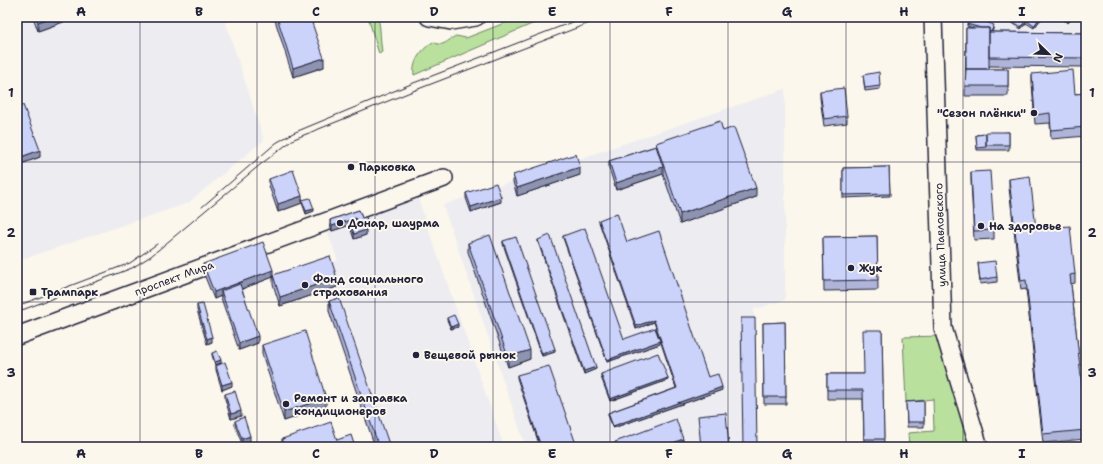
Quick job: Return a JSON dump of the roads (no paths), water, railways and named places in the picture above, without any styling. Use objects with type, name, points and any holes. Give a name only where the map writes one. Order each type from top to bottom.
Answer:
[{"type":"street","points":[[428,17],[451,21],[476,17]]},
{"type":"street","name":"улица Павловского","points":[[933,17],[943,328],[979,447]]},
{"type":"street","name":"проспект Мира","points":[[17,336],[444,178]]},
{"type":"tram line","points":[[202,207],[276,143],[293,133],[411,84],[585,17]]},
{"type":"tram line","points":[[17,312],[132,268],[151,256],[261,164],[294,139],[413,91],[605,17]]},
{"type":"tram line","points":[[17,306],[130,263],[157,244]]},
{"type":"place","name":"\"Сезон плёнки\"","points":[[1034,113]]},
{"type":"place","name":"Парковка","points":[[351,167]]},
{"type":"place","name":"Донар, шаурма","points":[[340,223]]},
{"type":"place","name":"На здоровье","points":[[981,226]]},
{"type":"place","name":"Жук","points":[[851,268]]},
{"type":"place","name":"Фонд социального страхования","points":[[305,285]]},
{"type":"place","name":"Трампарк","points":[[33,292]]},
{"type":"place","name":"Вещевой рынок","points":[[416,355]]},
{"type":"place","name":"Ремонт и заправка кондиционеров","points":[[286,404]]}]
